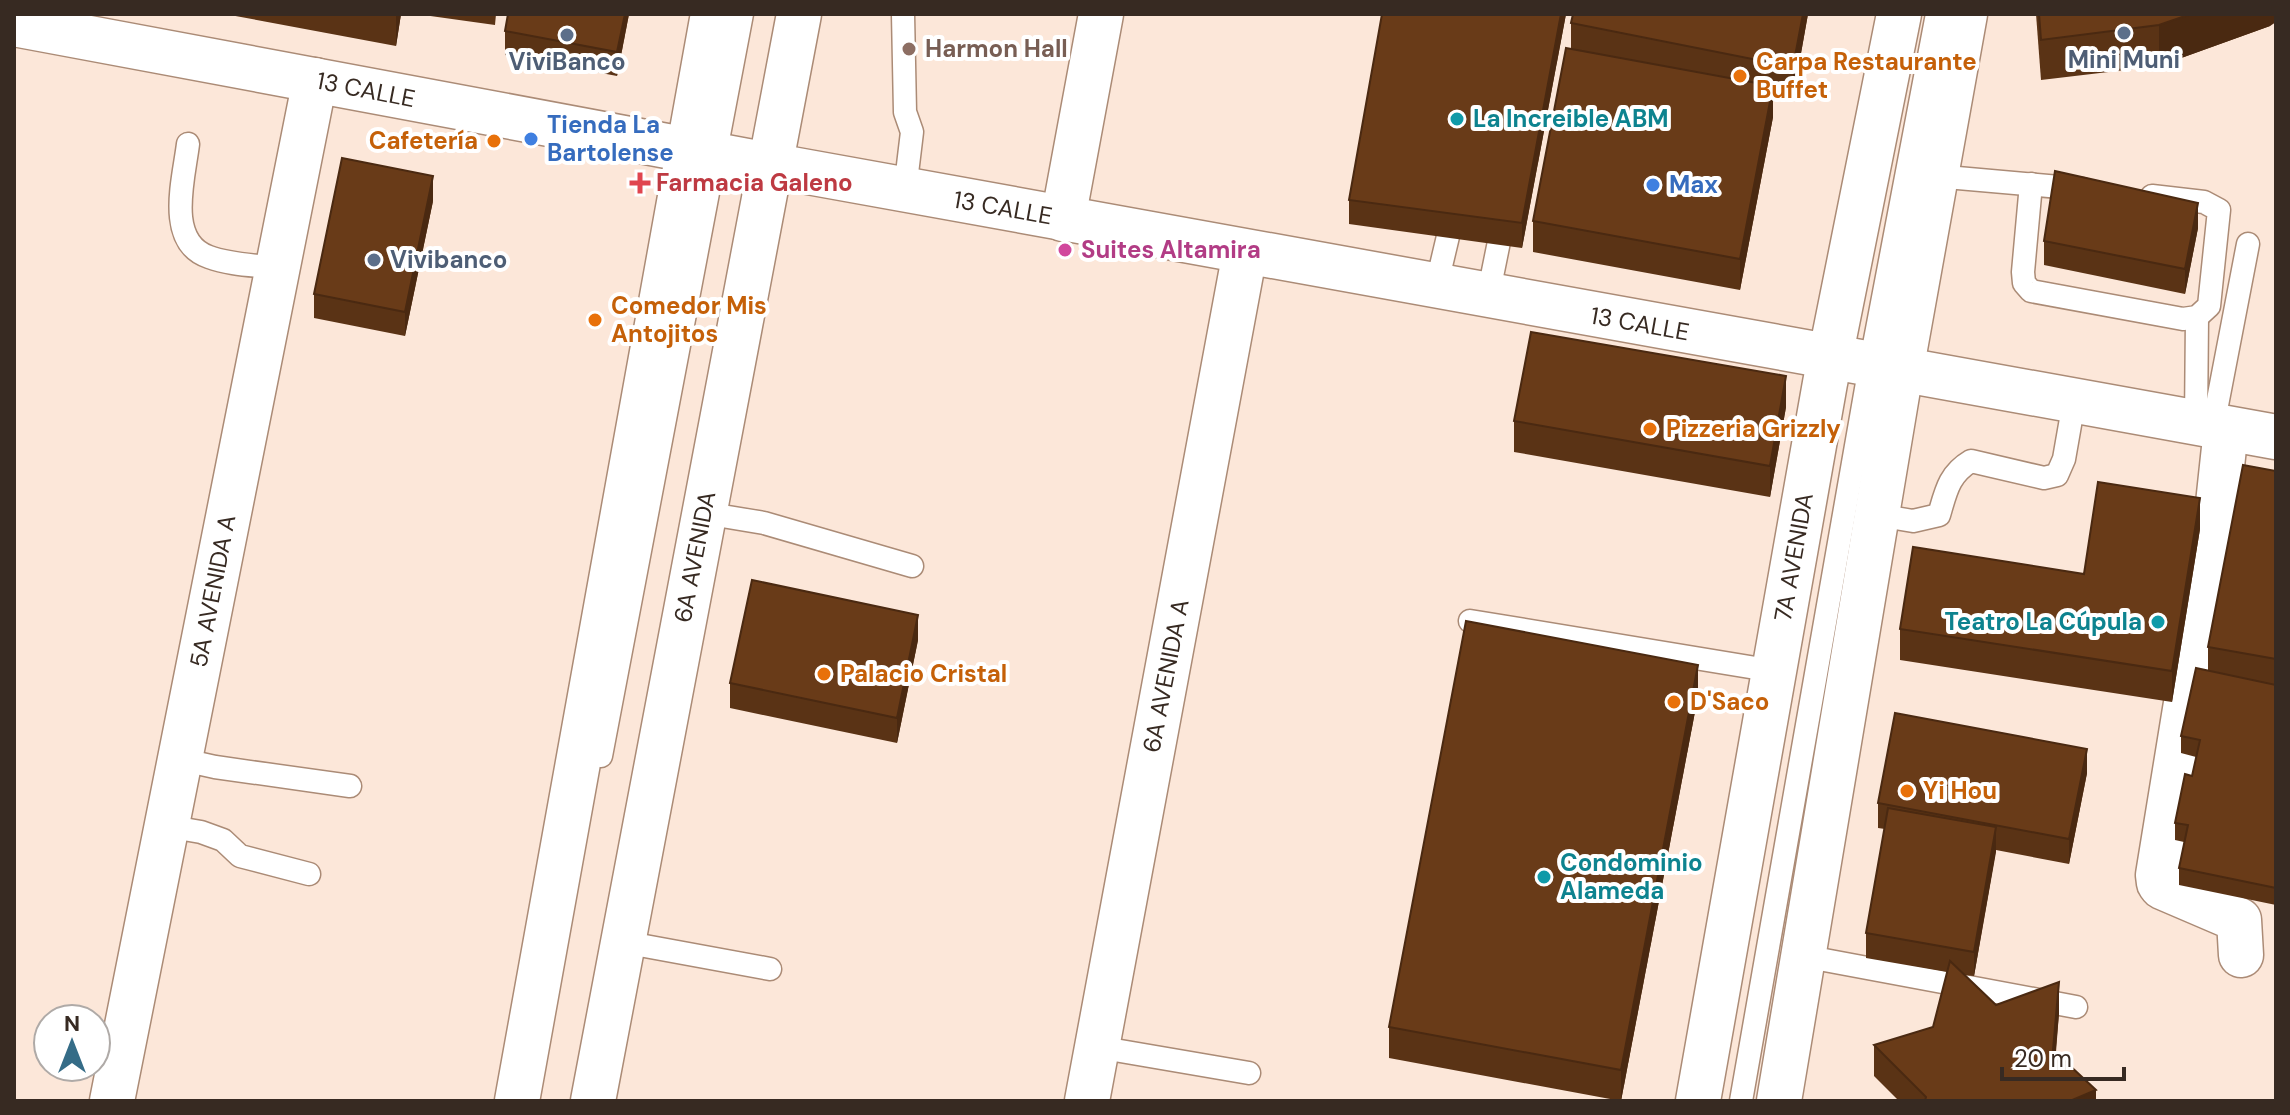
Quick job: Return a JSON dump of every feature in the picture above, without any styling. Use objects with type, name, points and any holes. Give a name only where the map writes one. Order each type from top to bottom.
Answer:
[{"type":"street","points":[[517,1101],[702,152],[713,14]]},
{"type":"street","name":"6A AVENIDA","points":[[593,1101],[799,14]]},
{"type":"street","points":[[1063,219],[1101,14]]},
{"type":"street","name":"7A AVENIDA","points":[[1779,1101],[1877,515],[1867,365],[1899,14]]},
{"type":"street","name":"7A AVENIDA","points":[[1698,1101],[1774,671],[1867,365],[1935,176],[1965,14]]},
{"type":"street","name":"13 CALLE","points":[[14,24],[1063,219],[2276,437]]},
{"type":"street","name":"5A AVENIDA A","points":[[112,1101],[315,80]]},
{"type":"street","name":"6A AVENIDA A","points":[[1087,1101],[1245,252]]},
{"type":"street","points":[[2212,426],[2217,513],[2158,875],[2162,887],[2239,920],[2241,955]]},
{"type":"lane","points":[[536,1101],[596,783],[702,152],[742,14]]},
{"type":"lane","points":[[903,14],[905,112],[912,132],[905,190]]},
{"type":"lane","points":[[1741,1101],[1867,365],[1937,14]]},
{"type":"lane","points":[[188,144],[179,216],[189,243],[206,257],[277,268]]},
{"type":"lane","points":[[1935,176],[2031,184],[2204,202],[2219,210],[2209,306],[2197,317],[2183,319],[2031,291],[2024,283],[2023,272],[2031,184]]},
{"type":"lane","points":[[1436,287],[1459,186]]},
{"type":"lane","points":[[1488,296],[1508,195]]},
{"type":"lane","points":[[2212,426],[2248,244]]},
{"type":"lane","points":[[2197,317],[2212,426]]},
{"type":"lane","points":[[1877,515],[1913,521],[1939,515],[1956,470],[1971,461],[2044,478],[2057,475],[2064,459],[2074,402]]},
{"type":"lane","points":[[704,513],[764,523],[912,566]]},
{"type":"lane","points":[[1470,621],[1774,671]]},
{"type":"lane","points":[[179,759],[350,786]]},
{"type":"lane","points":[[166,826],[201,832],[223,840],[240,856],[309,874]]},
{"type":"lane","points":[[623,942],[770,969]]},
{"type":"lane","points":[[1803,956],[2076,1007]]},
{"type":"lane","points":[[1097,1047],[1249,1073]]},
{"type":"building","points":[[508,14],[625,14],[617,52],[505,31]]},
{"type":"building","name":"La Increible ABM","points":[[1382,14],[1561,14],[1522,223],[1349,200]]},
{"type":"building","points":[[1573,14],[1803,14],[1793,67],[1571,23]]},
{"type":"building","points":[[2039,14],[2191,14],[2159,25],[2041,40]]},
{"type":"building","name":"Max","points":[[1566,48],[1773,86],[1740,259],[1533,221]]},
{"type":"building","name":"Vivibanco","points":[[342,158],[433,176],[405,312],[314,294]]},
{"type":"building","points":[[2055,171],[2198,203],[2185,269],[2044,241]]},
{"type":"building","name":"Pizzeria Grizzly","points":[[1531,332],[1786,376],[1770,466],[1514,421]]},
{"type":"building","points":[[2243,465],[2276,471],[2276,659],[2208,647]]},
{"type":"building","points":[[2098,482],[2200,498],[2172,671],[1900,629],[1913,547],[2084,574]]},
{"type":"building","name":"Palacio Cristal","points":[[752,580],[918,615],[897,718],[730,683]]},
{"type":"building","name":"Condominio Alameda","points":[[1466,621],[1698,665],[1621,1070],[1389,1027]]},
{"type":"building","points":[[2196,668],[2276,685],[2276,888],[2179,868],[2188,825],[2175,823],[2185,774],[2192,776],[2200,740],[2181,736]]},
{"type":"building","points":[[1895,713],[2087,749],[2069,839],[1878,803]]},
{"type":"building","points":[[1888,808],[1996,827],[1974,952],[1866,933]]},
{"type":"building","points":[[1950,961],[1996,1005],[2059,982],[2053,1050],[2096,1090],[2070,1101],[1925,1101],[1926,1097],[1874,1045],[1933,1027]]},
{"type":"place","name":"Mini Muni","points":[[2124,33]]},
{"type":"place","name":"ViviBanco","points":[[567,35]]},
{"type":"place","name":"Harmon Hall","points":[[909,49]]},
{"type":"place","name":"Carpa Restaurante Buffet","points":[[1740,76]]},
{"type":"place","name":"La Increible ABM","points":[[1457,119]]},
{"type":"place","name":"Tienda La Bartolense","points":[[531,139]]},
{"type":"place","name":"Cafetería","points":[[494,141]]},
{"type":"place","name":"Farmacia Galeno","points":[[640,183]]},
{"type":"place","name":"Max","points":[[1653,185]]},
{"type":"place","name":"Suites Altamira","points":[[1065,250]]},
{"type":"place","name":"Vivibanco","points":[[374,260]]},
{"type":"place","name":"Comedor Mis Antojitos","points":[[595,320]]},
{"type":"place","name":"Pizzeria Grizzly","points":[[1650,429]]},
{"type":"place","name":"Teatro La Cúpula","points":[[2158,622]]},
{"type":"place","name":"Palacio Cristal","points":[[824,674]]},
{"type":"place","name":"D'Saco","points":[[1674,702]]},
{"type":"place","name":"Yi Hou","points":[[1907,791]]},
{"type":"place","name":"Condominio Alameda","points":[[1544,877]]}]
